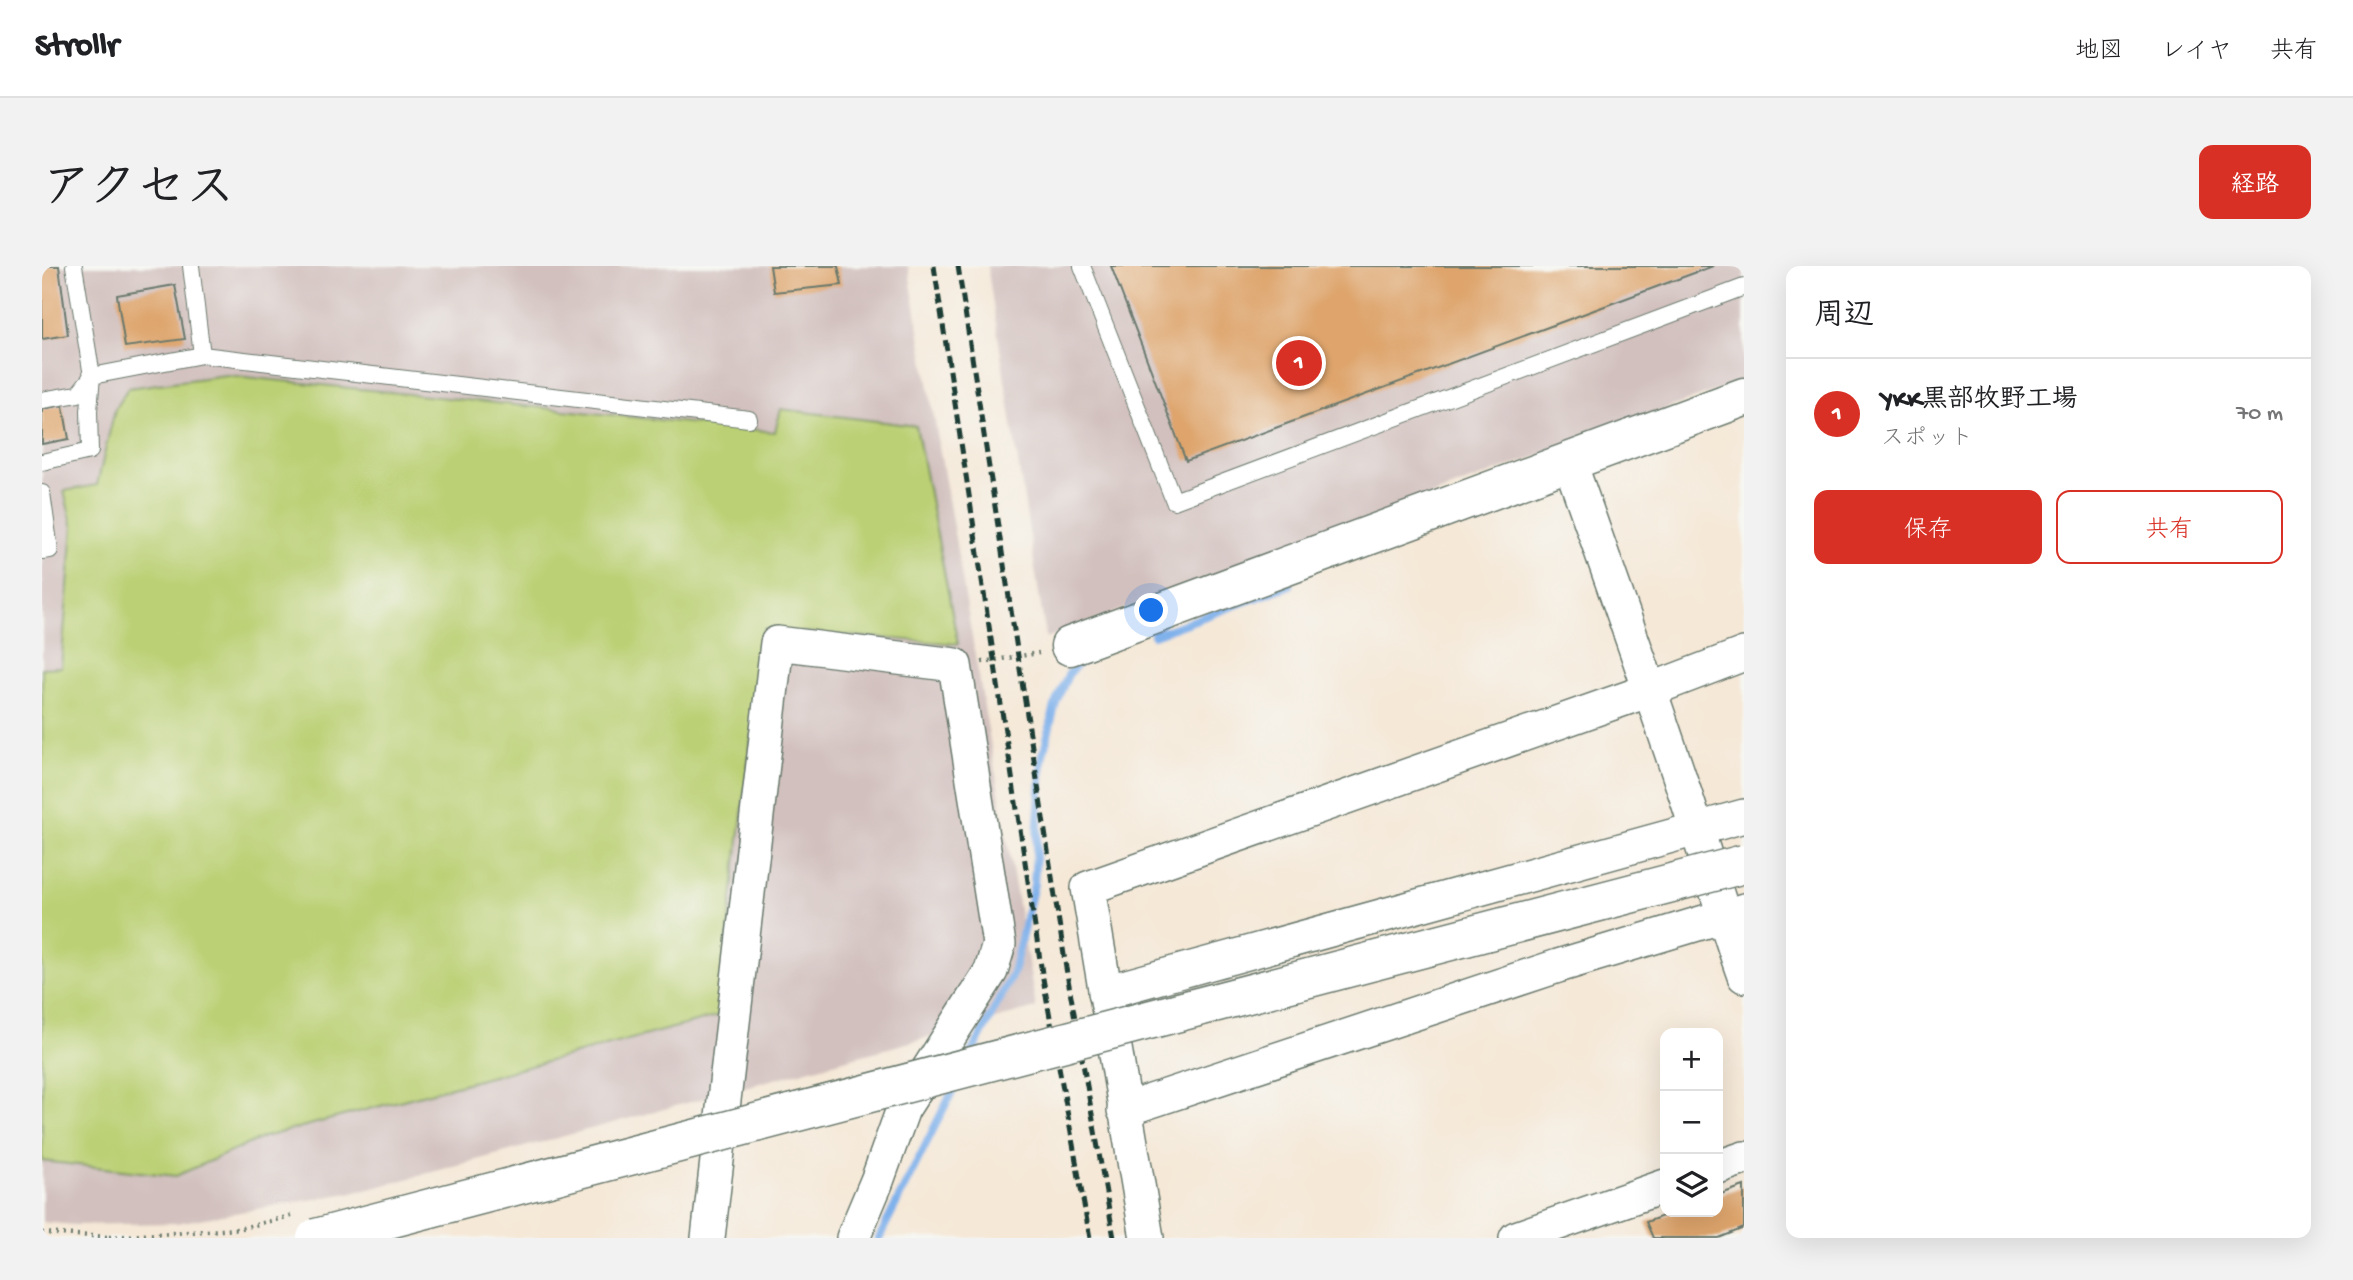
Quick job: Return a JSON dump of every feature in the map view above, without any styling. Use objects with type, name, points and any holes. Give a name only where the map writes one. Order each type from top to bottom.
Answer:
[{"type":"street","points":[[1070,646],[1744,397]]},
{"type":"street","points":[[1570,463],[1696,827],[1733,913],[1744,976]]},
{"type":"street","points":[[708,1238],[777,643],[955,665],[999,944],[991,971],[902,1109],[877,1181],[853,1238]]},
{"type":"street","points":[[1147,1238],[1087,888],[1650,690],[1744,654]]},
{"type":"street","points":[[1105,992],[1696,827],[1744,816]]},
{"type":"street","points":[[316,1238],[1744,864]]},
{"type":"street","points":[[1124,1110],[1559,966],[1733,913]]},
{"type":"street","points":[[1723,1165],[1744,1158]]},
{"type":"street","points":[[1516,1238],[1660,1188]]},
{"type":"lane","points":[[42,462],[90,451],[92,376],[74,266]]},
{"type":"lane","points":[[191,266],[202,355]]},
{"type":"lane","points":[[1082,266],[1174,501],[1744,287]]},
{"type":"lane","points":[[42,400],[78,394],[92,376],[202,355],[749,419]]},
{"type":"lane","points":[[42,493],[50,550],[42,551]]},
{"type":"path","points":[[955,665],[1019,657],[1070,646]]},
{"type":"path","points":[[42,1233],[109,1237]]},
{"type":"shaded area","points":[[42,266],[908,266],[1036,1008],[366,1190],[177,1223],[75,1225],[42,1222]]},
{"type":"shaded area","points":[[987,266],[1744,266],[1744,380],[1046,638]]},
{"type":"green space","points":[[226,375],[775,432],[781,409],[916,426],[958,644],[764,629],[718,1016],[264,1137],[176,1176],[42,1161],[42,668],[61,667],[73,528],[64,491],[97,485],[115,409],[128,388]]},
{"type":"building","points":[[42,266],[59,266],[68,335],[42,339]]},
{"type":"building","points":[[770,266],[838,266],[842,285],[774,292]]},
{"type":"building","points":[[1111,266],[1713,266],[1186,461]]},
{"type":"building","points":[[175,285],[185,339],[125,347],[117,295]]},
{"type":"building","points":[[63,405],[69,439],[42,444],[42,409]]},
{"type":"building","points":[[1744,1186],[1744,1228],[1719,1238],[1653,1238],[1646,1222],[1660,1217],[1723,1217],[1723,1193]]},
{"type":"waterway","points":[[1154,635],[1290,585]]},
{"type":"waterway","points":[[971,1055],[1013,973],[1034,884],[1042,759],[1056,702],[1068,675],[1080,661],[1086,660]]},
{"type":"waterway","points":[[879,1238],[957,1082]]},
{"type":"railway","points":[[934,266],[1042,973],[1090,1238]]},
{"type":"railway","points":[[958,266],[1066,968],[1114,1238]]},
{"type":"place","name":"YKK黒部牧野工場","points":[[1299,363]]}]
